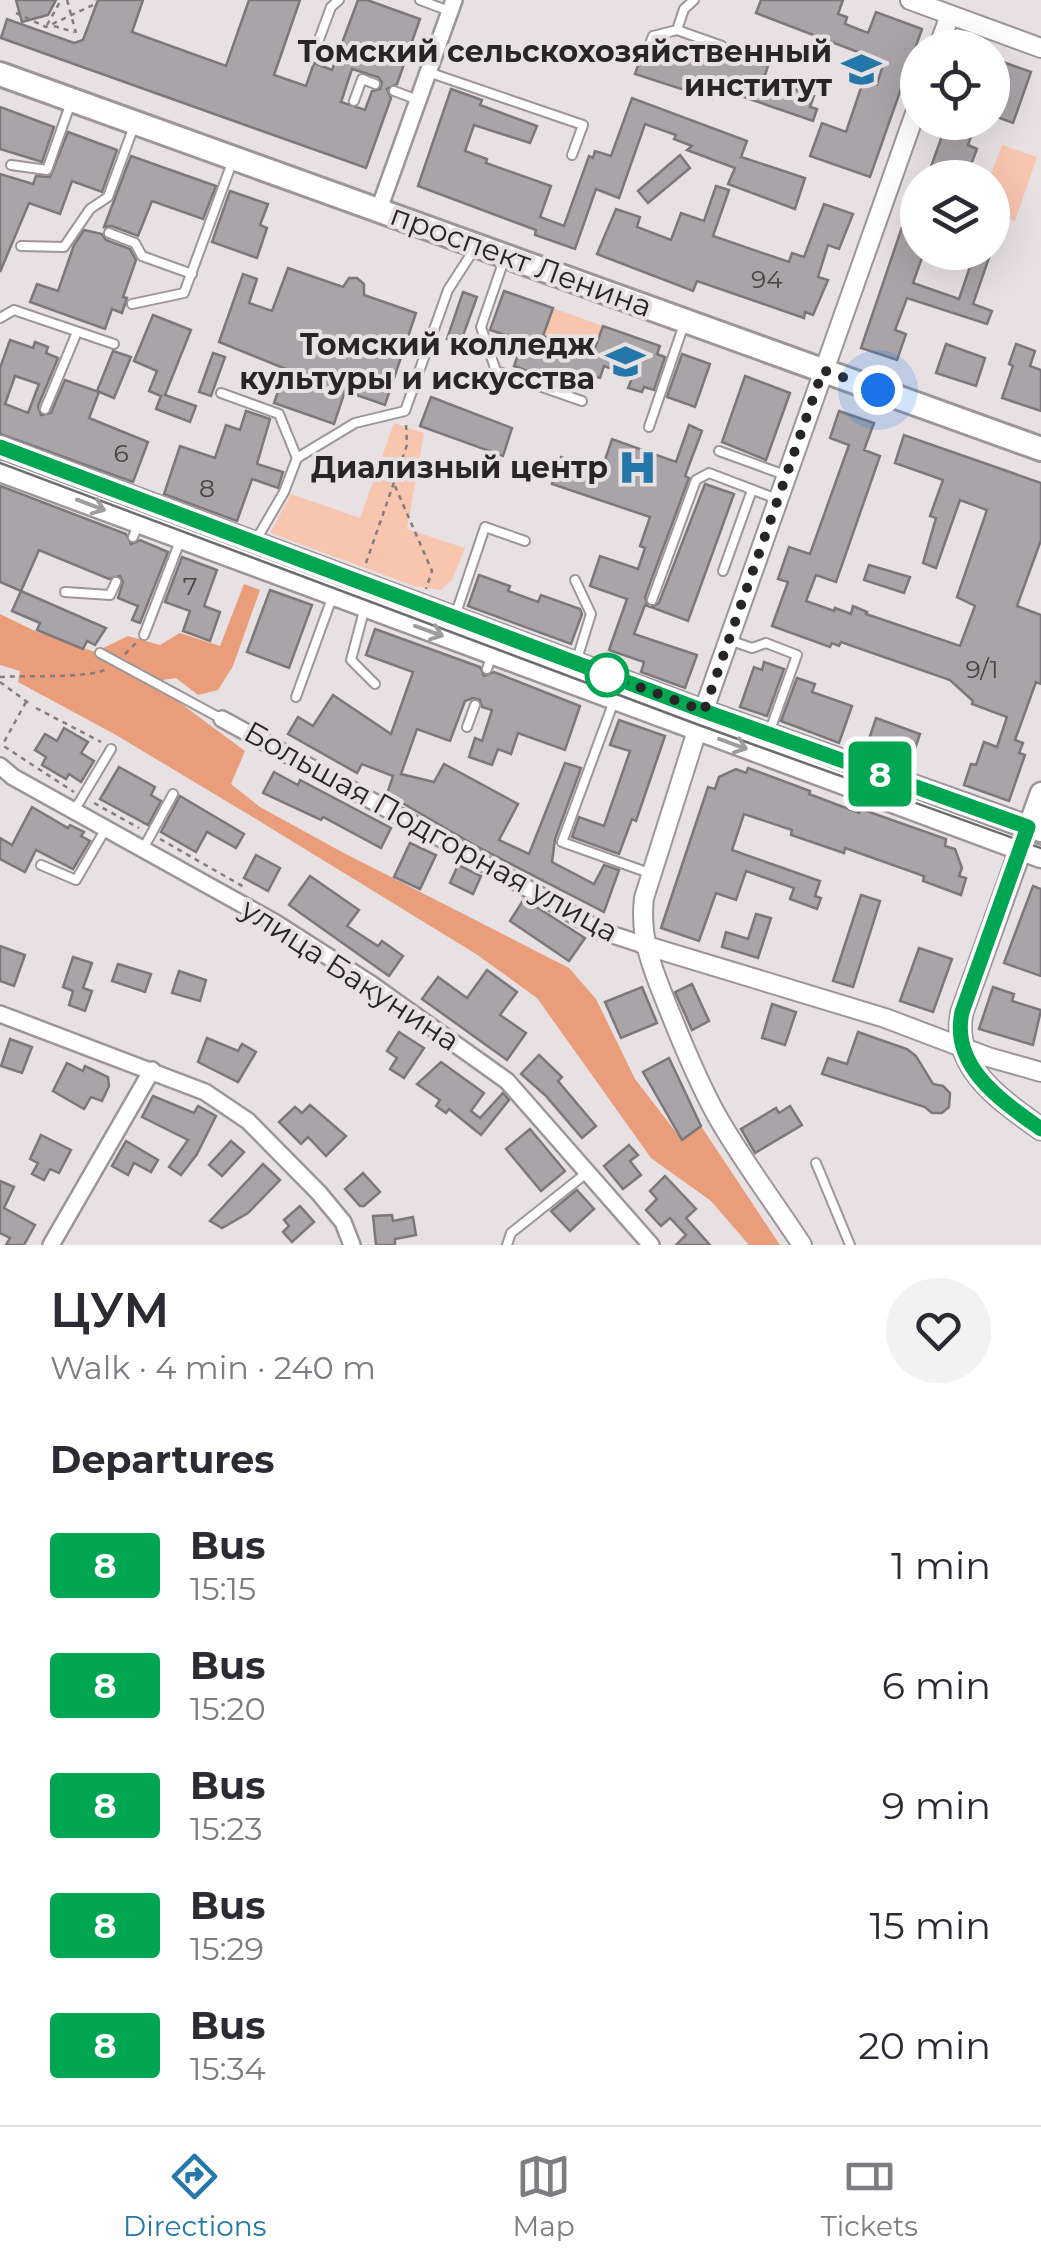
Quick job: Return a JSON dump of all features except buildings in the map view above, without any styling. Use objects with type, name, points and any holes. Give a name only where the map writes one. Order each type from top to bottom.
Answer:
[{"type":"main road","name":"проспект Ленина","points":[[0,74],[1041,449]]},
{"type":"main road","points":[[0,447],[16,463],[136,530],[251,553],[333,595],[614,700],[769,734],[1035,829]]},
{"type":"main road","points":[[16,463],[251,553],[455,618],[493,653],[575,663],[700,721],[1031,853]]},
{"type":"main road","points":[[1041,792],[1031,853],[962,1012],[960,1046],[991,1090],[1041,1129]]},
{"type":"street","points":[[910,0],[952,7],[1041,48]]},
{"type":"street","points":[[378,210],[452,6]]},
{"type":"street","points":[[802,1245],[717,1116],[686,1052],[644,945],[642,916],[700,721],[905,140]]},
{"type":"street","name":"Большая Подгорная улица","points":[[222,719],[601,931],[881,1016],[1041,1072]]},
{"type":"street","name":"улица Бакунина","points":[[0,766],[13,777],[274,922],[371,984],[507,1081],[651,1245]]},
{"type":"street","points":[[0,1014],[205,1092],[248,1121],[343,1222],[352,1245]]},
{"type":"street","points":[[51,1245],[152,1070]]},
{"type":"lane","points":[[314,53],[331,8],[339,0]]},
{"type":"lane","points":[[420,0],[452,6]]},
{"type":"lane","points":[[676,30],[684,9],[694,0]]},
{"type":"lane","points":[[651,41],[653,36],[676,30],[722,46]]},
{"type":"lane","points":[[428,72],[583,125],[572,155]]},
{"type":"lane","points":[[354,102],[362,79],[375,84]]},
{"type":"lane","points":[[394,91],[418,100]]},
{"type":"lane","points":[[11,165],[47,170],[72,99]]},
{"type":"lane","points":[[20,246],[64,247],[90,209],[108,197],[136,122]]},
{"type":"lane","points":[[132,304],[184,293],[234,158]]},
{"type":"lane","points":[[109,233],[135,243],[142,256],[192,274]]},
{"type":"lane","points":[[251,553],[284,492],[296,458],[354,423],[405,411],[448,290],[476,246]]},
{"type":"lane","points":[[505,256],[481,327],[496,371],[582,401]]},
{"type":"lane","points":[[0,318],[14,310],[114,344]]},
{"type":"lane","points":[[649,427],[685,320]]},
{"type":"lane","points":[[46,409],[77,332]]},
{"type":"lane","points":[[221,393],[279,414],[296,458]]},
{"type":"lane","points":[[719,451],[786,475]]},
{"type":"lane","points":[[652,600],[696,480],[709,474],[778,499]]},
{"type":"lane","points":[[723,571],[752,490]]},
{"type":"lane","points":[[455,618],[485,528],[525,541]]},
{"type":"lane","points":[[144,635],[181,538]]},
{"type":"lane","points":[[575,580],[591,614],[575,663]]},
{"type":"lane","points":[[65,592],[110,595],[116,582]]},
{"type":"lane","points":[[296,697],[333,595]]},
{"type":"lane","points":[[366,608],[351,660],[376,684]]},
{"type":"lane","points":[[728,640],[752,648],[766,644],[797,655],[769,734]]},
{"type":"lane","points":[[100,653],[222,719]]},
{"type":"lane","points":[[614,700],[562,842],[652,874]]},
{"type":"lane","points":[[467,727],[475,705]]},
{"type":"lane","points":[[74,810],[111,748]]},
{"type":"lane","points":[[144,849],[173,794]]},
{"type":"lane","points":[[41,865],[76,880],[106,828]]},
{"type":"lane","points":[[816,1163],[850,1245]]},
{"type":"lane","points":[[507,1245],[511,1233],[589,1171]]},
{"type":"path","points":[[48,26],[61,0]]},
{"type":"path","points":[[16,13],[76,33],[68,0]]},
{"type":"path","points":[[48,26],[93,5],[95,0]]},
{"type":"path","points":[[363,573],[407,445],[405,411]]},
{"type":"path","points":[[394,485],[432,571],[424,595]]},
{"type":"path","points":[[0,679],[102,673]]},
{"type":"path","points":[[0,679],[30,704]]},
{"type":"path","points":[[36,708],[111,748]]},
{"type":"shaded area","points":[[1002,145],[1037,157],[1015,221],[1010,219],[1010,160],[996,160]]},
{"type":"shaded area","points":[[553,308],[603,326],[593,354],[543,336]]},
{"type":"shaded area","points":[[394,423],[424,433],[407,529],[465,548],[452,580],[441,590],[414,586],[270,533],[291,494],[360,518]]},
{"type":"shaded area","points":[[244,584],[260,590],[233,666],[218,690],[198,695],[176,678],[163,680],[168,694],[245,751],[231,784],[260,807],[342,852],[569,968],[596,999],[635,1079],[682,1140],[701,1126],[780,1245],[749,1245],[711,1201],[651,1158],[537,998],[476,954],[256,819],[18,682],[20,671],[0,665],[0,614],[95,652],[128,636],[160,645],[180,633],[220,646]]},
{"type":"tram line","points":[[0,463],[699,725],[1041,848]]},
{"type":"bus line","name":"8","points":[[0,447],[704,711],[1028,827],[962,1012],[958,1035],[960,1046],[982,1080],[1041,1129]]},
{"type":"place","name":"Томский сельскохозяйственный институт","points":[[862,69]]},
{"type":"place","name":"Томский колледж культуры и искусства","points":[[625,362]]},
{"type":"place","name":"Диализный центр","points":[[638,468]]},
{"type":"route","points":[[607,675],[704,711],[823,370],[878,390]]}]
